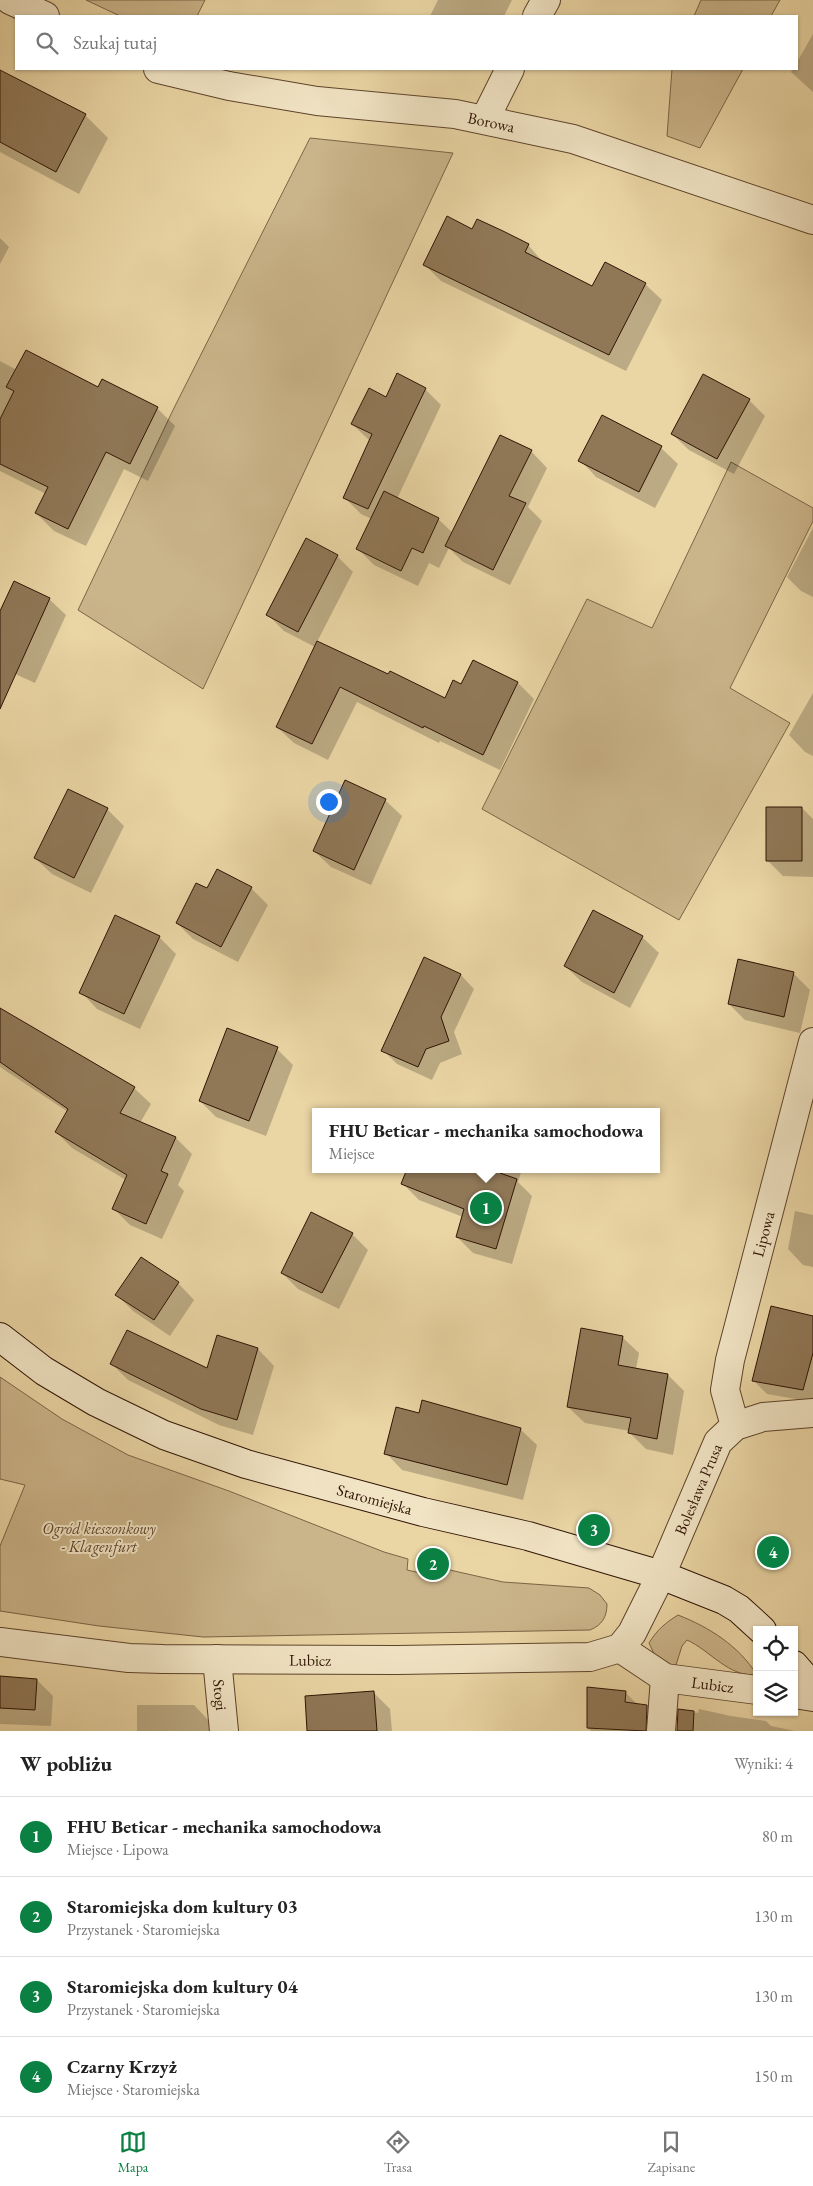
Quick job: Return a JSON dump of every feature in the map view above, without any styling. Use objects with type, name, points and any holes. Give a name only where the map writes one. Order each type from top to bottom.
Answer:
[{"type":"street","points":[[10,0],[43,15]]},
{"type":"street","points":[[538,15],[546,0]]},
{"type":"street","name":"Borowa","points":[[162,70],[229,86],[317,101],[455,114],[573,138],[813,220]]},
{"type":"street","points":[[485,119],[510,70]]},
{"type":"street","name":"Lipowa","points":[[735,1426],[725,1390],[730,1360],[813,1042]]},
{"type":"street","name":"Staromiejska","points":[[0,1337],[44,1370],[96,1402],[164,1435],[246,1464],[423,1512],[528,1536],[661,1575],[724,1600],[739,1609],[758,1626]]},
{"type":"street","name":"Bolesława Prusa","points":[[661,1575],[718,1442],[735,1426],[763,1417],[813,1413]]},
{"type":"street","points":[[620,1648],[632,1633],[661,1575]]},
{"type":"street","name":"Lubicz","points":[[0,1642],[128,1658],[217,1659],[398,1660],[590,1657],[620,1648],[665,1678],[753,1689]]},
{"type":"street","name":"Stogi","points":[[217,1659],[224,1731]]},
{"type":"street","points":[[798,1670],[813,1687]]},
{"type":"street","points":[[661,1731],[665,1678]]},
{"type":"street","points":[[798,1695],[813,1697]]},
{"type":"green space","points":[[86,0],[205,0],[198,15],[118,15]]},
{"type":"green space","points":[[701,0],[780,0],[772,15],[694,15]]},
{"type":"green space","points":[[672,70],[742,70],[700,148],[667,136]]},
{"type":"green space","points":[[310,138],[453,153],[203,689],[78,610],[173,410]]},
{"type":"green space","points":[[731,462],[813,508],[813,521],[730,688],[790,723],[679,920],[482,809],[587,599],[652,628]]},
{"type":"green space","name":"Ogród kieszonkowy - Klagenfurt","points":[[0,1377],[62,1419],[128,1455],[229,1491],[384,1552],[408,1559],[407,1570],[438,1577],[441,1568],[503,1582],[589,1588],[600,1595],[607,1604],[605,1617],[598,1626],[590,1630],[203,1637],[99,1626],[0,1611],[0,1546],[25,1485],[0,1479]]},
{"type":"green space","points":[[678,1615],[712,1632],[741,1655],[753,1669],[753,1675],[747,1675],[728,1668],[687,1640],[682,1646],[676,1665],[672,1666],[656,1658],[649,1643],[655,1634]]},
{"type":"building","points":[[0,70],[86,114],[56,172],[0,142]]},
{"type":"building","points":[[447,216],[472,229],[477,219],[503,231],[529,244],[525,252],[592,286],[605,262],[646,283],[609,355],[423,265]]},
{"type":"building","points":[[26,350],[98,387],[102,379],[158,407],[130,464],[106,452],[68,529],[35,513],[48,487],[0,464],[0,419],[14,391],[6,387]]},
{"type":"building","points":[[397,373],[426,388],[368,509],[343,498],[372,434],[351,424],[369,388],[386,397]]},
{"type":"building","points":[[703,374],[750,399],[717,459],[671,434]]},
{"type":"building","points":[[602,415],[662,446],[639,492],[578,461]]},
{"type":"building","points":[[500,435],[532,450],[509,496],[526,503],[493,570],[445,546]]},
{"type":"building","points":[[384,491],[439,518],[423,553],[412,548],[401,571],[356,549]]},
{"type":"building","points":[[306,538],[338,555],[298,632],[266,615]]},
{"type":"building","points":[[14,581],[50,598],[0,709],[0,611]]},
{"type":"building","points":[[317,641],[388,674],[390,671],[445,698],[453,680],[461,684],[473,660],[518,682],[483,755],[340,687],[312,744],[276,727]]},
{"type":"building","points":[[345,780],[386,799],[354,870],[313,851]]},
{"type":"building","points":[[68,789],[108,808],[74,878],[34,858]]},
{"type":"building","points":[[766,807],[802,807],[802,861],[766,861]]},
{"type":"building","points":[[217,869],[252,887],[221,947],[176,923],[196,883],[207,888]]},
{"type":"building","points":[[593,910],[643,936],[614,993],[564,966]]},
{"type":"building","points":[[115,915],[160,936],[124,1014],[79,993]]},
{"type":"building","points":[[424,957],[461,974],[441,1017],[449,1041],[426,1049],[418,1067],[381,1051]]},
{"type":"building","points":[[738,959],[794,972],[784,1017],[728,1004]]},
{"type":"building","points":[[0,1008],[135,1087],[120,1113],[176,1137],[161,1171],[168,1174],[146,1224],[112,1209],[127,1175],[55,1132],[68,1109],[0,1062]]},
{"type":"building","points":[[227,1028],[278,1047],[249,1121],[199,1101]]},
{"type":"building","points":[[405,1173],[500,1173],[517,1179],[496,1249],[456,1237],[464,1209],[401,1184]]},
{"type":"building","points":[[311,1212],[353,1233],[322,1293],[281,1273]]},
{"type":"building","points":[[141,1257],[179,1282],[154,1320],[115,1295]]},
{"type":"building","points":[[771,1306],[813,1316],[813,1353],[803,1390],[752,1381]]},
{"type":"building","points":[[581,1328],[623,1336],[618,1365],[668,1374],[657,1439],[628,1433],[631,1418],[567,1407]]},
{"type":"building","points":[[127,1330],[207,1368],[217,1335],[258,1348],[237,1420],[201,1409],[110,1364]]},
{"type":"building","points":[[422,1400],[521,1428],[507,1485],[384,1454],[396,1407],[419,1413]]},
{"type":"building","points":[[0,1676],[37,1679],[35,1710],[0,1708]]},
{"type":"building","points":[[587,1687],[626,1691],[625,1702],[647,1705],[646,1731],[587,1728]]},
{"type":"building","points":[[374,1691],[377,1731],[307,1731],[305,1696]]},
{"type":"building","points":[[678,1709],[694,1711],[693,1731],[677,1731]]},
{"type":"place","name":"FHU Beticar - mechanika samochodowa","points":[[486,1208]]},
{"type":"place","name":"Staromiejska dom kultury 04","points":[[594,1530]]},
{"type":"place","name":"Czarny Krzyż","points":[[773,1552]]},
{"type":"place","name":"Staromiejska dom kultury 03","points":[[433,1564]]}]
